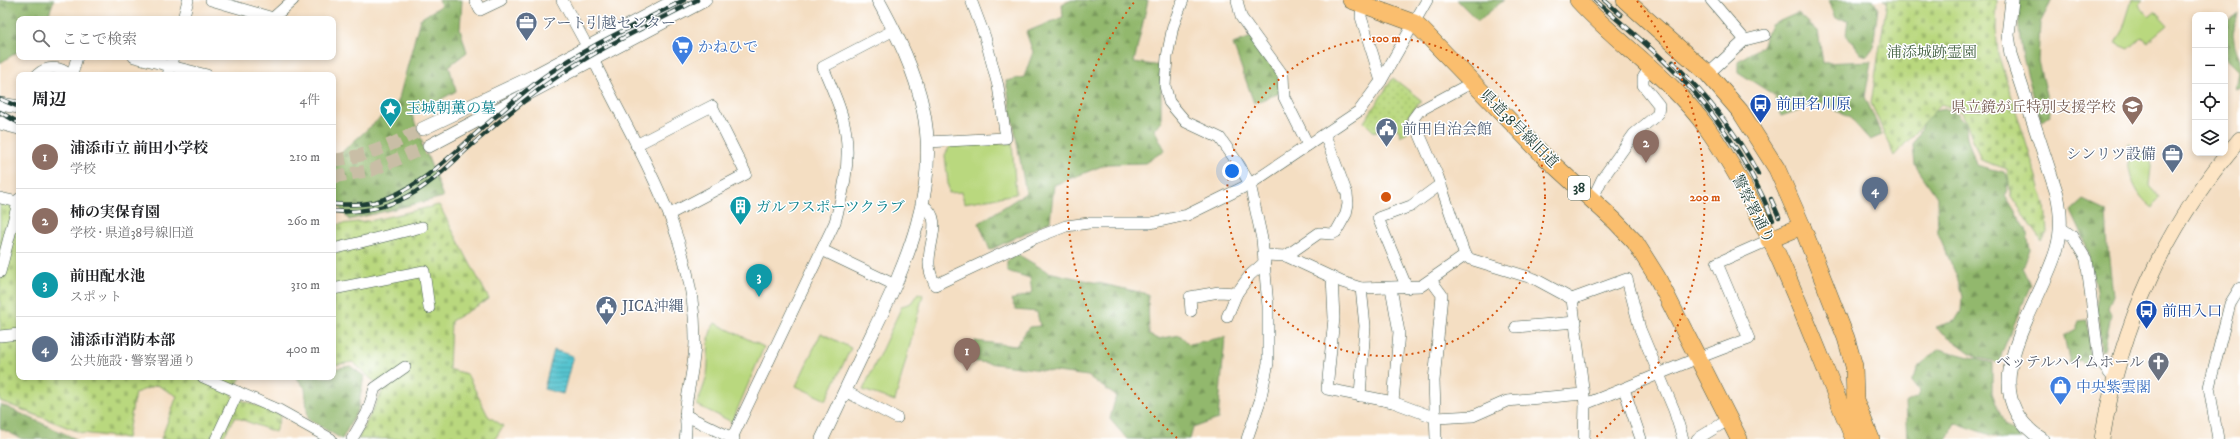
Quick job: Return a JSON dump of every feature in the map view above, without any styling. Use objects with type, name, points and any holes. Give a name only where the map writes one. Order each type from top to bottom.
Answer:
[{"type":"main road","name":"警察署通り","points":[[1578,0],[1684,100],[1706,127],[1740,181],[1796,299],[1854,439]]},
{"type":"main road","points":[[1625,0],[1708,74],[1740,111],[1777,169],[1802,226],[1846,338],[1854,366],[1855,400],[1851,412],[1861,439]]},
{"type":"main road","name":"県道38号線旧道","points":[[1356,2],[1414,23],[1543,155],[1615,221],[1635,242],[1657,277],[1728,420],[1739,439]]},
{"type":"main road","points":[[2102,439],[2114,379],[2131,322],[2156,264],[2197,194],[2240,139]]},
{"type":"main road","points":[[1769,240],[1802,226]]},
{"type":"main road","points":[[1855,400],[1871,439]]},
{"type":"street","points":[[184,16],[188,0]]},
{"type":"street","points":[[211,0],[266,16]]},
{"type":"street","points":[[275,16],[293,0]]},
{"type":"street","points":[[475,0],[480,10],[501,0]]},
{"type":"street","points":[[562,0],[587,46]]},
{"type":"street","points":[[422,129],[532,77],[587,46],[676,0]]},
{"type":"street","points":[[429,146],[705,0]]},
{"type":"street","points":[[822,439],[895,285],[912,244],[923,205],[927,174],[927,142],[923,109],[917,88],[894,30],[878,0]]},
{"type":"street","points":[[927,142],[1006,138],[998,86],[985,37],[971,0]]},
{"type":"street","points":[[1183,0],[1173,26],[1167,57],[1165,86],[1168,102],[1186,122],[1220,138],[1250,184],[1258,213],[1264,258],[1269,336],[1268,363],[1260,401],[1247,439]]},
{"type":"street","points":[[1237,0],[1241,17],[1283,75],[1284,97],[1308,145]]},
{"type":"street","points":[[923,205],[931,210],[934,218],[934,228],[928,264],[930,274],[935,285],[1035,238],[1066,226],[1089,223],[1151,224],[1186,215],[1250,184],[1325,135],[1358,111],[1381,81],[1427,0]]},
{"type":"street","points":[[1711,0],[1745,40]]},
{"type":"street","points":[[2012,0],[2008,34],[2011,54],[2057,194],[2060,228],[2054,258],[2014,350],[2009,368],[2009,387],[2014,408],[2027,428],[2042,439]]},
{"type":"street","points":[[1356,2],[1362,16],[1381,81]]},
{"type":"street","points":[[685,415],[733,438],[835,222],[842,194],[847,164],[846,134],[839,106],[823,67],[894,30]]},
{"type":"street","points":[[1708,74],[1745,40],[1765,35]]},
{"type":"street","points":[[593,59],[670,214],[688,271],[694,307],[694,360],[685,415],[687,426],[685,439]]},
{"type":"street","points":[[72,72],[76,60]]},
{"type":"street","points":[[146,60],[195,72]]},
{"type":"street","points":[[1592,200],[1602,179],[1634,134],[1658,114],[1659,105],[1643,85],[1643,78],[1650,67]]},
{"type":"street","points":[[41,72],[50,68],[66,72]]},
{"type":"street","points":[[1473,82],[1418,111],[1413,119],[1441,184],[1466,255],[1470,259],[1547,284],[1572,299],[1576,322],[1579,367],[1584,399],[1584,439]]},
{"type":"street","points":[[0,104],[16,107]]},
{"type":"street","points":[[636,145],[712,106],[746,174],[670,214]]},
{"type":"street","points":[[0,123],[16,127]]},
{"type":"street","points":[[1227,317],[1237,293],[1264,258],[1286,256],[1319,233],[1332,234],[1336,232],[1346,214],[1348,204],[1347,194],[1325,135]]},
{"type":"street","points":[[1407,288],[1378,218],[1411,206],[1441,184]]},
{"type":"street","points":[[0,198],[16,200]]},
{"type":"street","points":[[0,272],[16,211]]},
{"type":"street","points":[[336,248],[422,227]]},
{"type":"street","points":[[2060,228],[2072,236],[2086,259],[2099,360],[2114,379]]},
{"type":"street","points":[[1332,277],[1334,318],[1327,389],[1393,402],[1436,418],[1473,416],[1507,401],[1584,399],[1624,389],[1659,372],[1749,340],[1717,263],[1769,240]]},
{"type":"street","points":[[822,250],[895,285]]},
{"type":"street","points":[[1286,256],[1332,277],[1361,288],[1407,288],[1421,286],[1466,255]]},
{"type":"street","points":[[336,288],[424,271],[429,308]]},
{"type":"street","points":[[1572,299],[1627,279],[1640,329],[1659,372],[1683,439]]},
{"type":"street","points":[[1431,280],[1442,295],[1434,381],[1436,439]]},
{"type":"street","points":[[1360,396],[1365,326],[1361,288]]},
{"type":"street","points":[[1392,288],[1399,332],[1393,402]]},
{"type":"street","points":[[2218,439],[2209,387],[2230,304],[2240,288]]},
{"type":"street","points":[[1191,312],[1190,297],[1219,292],[1237,293]]},
{"type":"street","points":[[2230,304],[2240,298]]},
{"type":"street","points":[[1516,326],[1576,322]]},
{"type":"street","points":[[0,336],[16,334]]},
{"type":"street","points":[[352,439],[367,413],[375,388],[405,367]]},
{"type":"street","points":[[210,380],[279,410],[332,439]]},
{"type":"street","points":[[1624,389],[1642,439]]},
{"type":"street","points":[[845,391],[897,418]]},
{"type":"street","points":[[216,439],[238,392]]},
{"type":"street","points":[[1697,439],[1728,420]]},
{"type":"green space","points":[[0,0],[54,0],[48,16],[16,16],[16,53],[0,63]]},
{"type":"green space","points":[[439,0],[462,0],[460,29],[467,52],[449,66],[456,91],[412,115],[443,197],[349,220],[336,203],[336,157],[398,102],[420,19],[441,6]]},
{"type":"green space","points":[[1072,0],[1148,0],[1134,62],[1161,66],[1161,121],[1154,129],[1165,150],[1145,163],[1107,164],[1054,185],[1050,221],[990,250],[979,223],[1026,193],[1006,81],[1024,77],[1033,52],[1026,32],[1063,17],[1062,4]]},
{"type":"green space","points":[[1457,0],[1504,0],[1478,21]]},
{"type":"green space","points":[[1828,0],[1873,0],[1878,7],[1873,48],[1867,56],[1861,54],[1846,35],[1848,20],[1835,18]]},
{"type":"green space","name":"浦添城跡霊園","points":[[1883,0],[1997,0],[1996,29],[1998,54],[2045,203],[2047,233],[2042,241],[2011,196],[2007,169],[1981,160],[1962,112],[1941,104],[1894,156],[1871,103],[1887,1]]},
{"type":"green space","points":[[2020,0],[2052,0],[2040,23],[2038,61],[2051,116],[2041,121],[2021,46],[2019,31]]},
{"type":"green space","points":[[2132,0],[2143,0],[2139,4],[2149,16],[2155,11],[2168,25],[2148,42],[2142,37],[2129,49],[2115,43],[2123,29]]},
{"type":"green space","points":[[1798,13],[1818,31],[1823,63],[1871,61],[1865,97],[1882,135],[1870,140],[1850,118],[1821,102],[1781,116],[1774,95],[1738,72],[1738,61],[1762,46],[1771,25]]},
{"type":"green space","points":[[2238,13],[2233,34],[2235,47],[2240,60],[2240,88],[2235,90],[2238,71],[2228,61],[2228,21]]},
{"type":"green space","points":[[1251,37],[1280,78],[1280,93],[1254,103],[1233,44]]},
{"type":"green space","points":[[1393,78],[1421,100],[1407,118],[1410,130],[1401,136],[1398,129],[1389,125],[1378,132],[1373,131],[1364,122]]},
{"type":"green space","points":[[1946,109],[1957,113],[1965,122],[1967,137],[1976,165],[2004,172],[2009,182],[2005,195],[2026,229],[2030,249],[2023,267],[2031,285],[2002,352],[2000,363],[1976,357],[1935,327],[1955,321],[1961,311],[1962,297],[1957,277],[1938,233],[1937,197],[1915,165],[1913,145],[1924,122],[1935,111]]},
{"type":"green space","points":[[1012,143],[1016,194],[964,203],[962,192],[949,193],[945,155],[950,146]]},
{"type":"green space","points":[[2129,144],[2152,156],[2149,186],[2159,197],[2153,208],[2140,195],[2132,179],[2128,153]]},
{"type":"green space","points":[[2083,200],[2106,211],[2108,250],[2113,295],[2108,309],[2111,315],[2104,350],[2101,351],[2096,290],[2085,241],[2071,211]]},
{"type":"green space","points":[[0,201],[16,205],[16,380],[239,380],[231,396],[281,415],[275,432],[235,417],[222,439],[161,439],[177,396],[157,385],[135,393],[127,438],[82,433],[0,401]]},
{"type":"green space","points":[[439,205],[489,299],[451,321],[449,369],[467,374],[488,416],[503,426],[495,439],[358,439],[383,390],[353,362],[336,365],[336,225],[374,220]]},
{"type":"green space","points":[[1017,254],[1048,272],[1148,294],[1149,335],[1158,339],[1180,335],[1189,344],[1225,337],[1218,419],[1193,428],[1190,439],[1127,439],[1110,419],[1116,396],[1088,376],[972,361],[975,341],[1016,346],[1029,327],[1040,326],[1037,312],[1016,310],[1011,300],[1032,293],[1030,278],[1007,271],[1007,261]]},
{"type":"green space","points":[[918,293],[923,295],[895,401],[863,390],[902,306],[911,303]]},
{"type":"green space","points":[[2087,320],[2089,351],[2094,365],[2085,364],[2080,360],[2070,364],[2064,336],[2076,329],[2079,321]]},
{"type":"green space","points":[[715,323],[764,347],[732,422],[697,405],[707,375],[710,334]]},
{"type":"green space","points":[[821,333],[851,348],[826,400],[796,386]]},
{"type":"green space","points":[[1939,349],[1992,363],[1992,392],[2004,424],[2021,439],[2002,439],[1955,423],[1948,439],[1907,439],[1905,403],[1917,397],[1920,390],[1911,383],[1919,366]]},
{"type":"green space","points":[[350,366],[364,376],[358,409],[342,439],[308,419],[305,388],[298,380],[336,380],[336,368]]},
{"type":"green space","points":[[0,404],[76,439],[22,439],[0,428]]},
{"type":"water","points":[[554,350],[573,356],[563,394],[544,389]]},
{"type":"tunnel","points":[[336,160],[368,153],[422,129]]},
{"type":"tunnel","points":[[336,176],[372,170],[429,146]]},
{"type":"railway","points":[[336,204],[364,204],[375,202],[389,197],[414,184],[438,167],[507,106],[561,65],[595,45],[684,0]]},
{"type":"railway","points":[[336,211],[358,211],[374,208],[398,201],[417,191],[529,97],[568,69],[622,38],[697,0]]},
{"type":"railway","points":[[1595,0],[1645,43],[1696,94],[1726,133],[1752,175],[1773,220]]},
{"type":"railway","points":[[1604,0],[1621,15]]},
{"type":"railway","points":[[1673,62],[1720,115],[1740,143],[1758,174]]},
{"type":"railway","points":[[0,99],[16,106]]},
{"type":"railway","points":[[0,112],[16,121]]},
{"type":"railway","points":[[1771,199],[1779,217]]},
{"type":"place","name":"アート引越センター","points":[[527,42]]},
{"type":"place","name":"かねひで","points":[[682,66]]},
{"type":"place","name":"前田名川原","points":[[1760,124]]},
{"type":"place","name":"県立鏡が丘特別支援学校","points":[[2132,126]]},
{"type":"place","name":"玉城朝薫の墓","points":[[391,128]]},
{"type":"place","name":"前田自治会館","points":[[1386,148]]},
{"type":"place","name":"柿の実保育園","points":[[1646,163]]},
{"type":"place","name":"シンリツ設備","points":[[2172,174]]},
{"type":"place","name":"浦添市消防本部","points":[[1875,210]]},
{"type":"place","name":"ガルフスポーツクラブ","points":[[740,226]]},
{"type":"place","name":"前田配水池","points":[[759,297]]},
{"type":"place","name":"JICA沖縄","points":[[607,326]]},
{"type":"place","name":"前田入口","points":[[2146,330]]},
{"type":"place","name":"浦添市立 前田小学校","points":[[967,371]]},
{"type":"place","name":"ベッテルハイムホール","points":[[2159,382]]},
{"type":"place","name":"中央紫雲閣","points":[[2061,406]]}]
